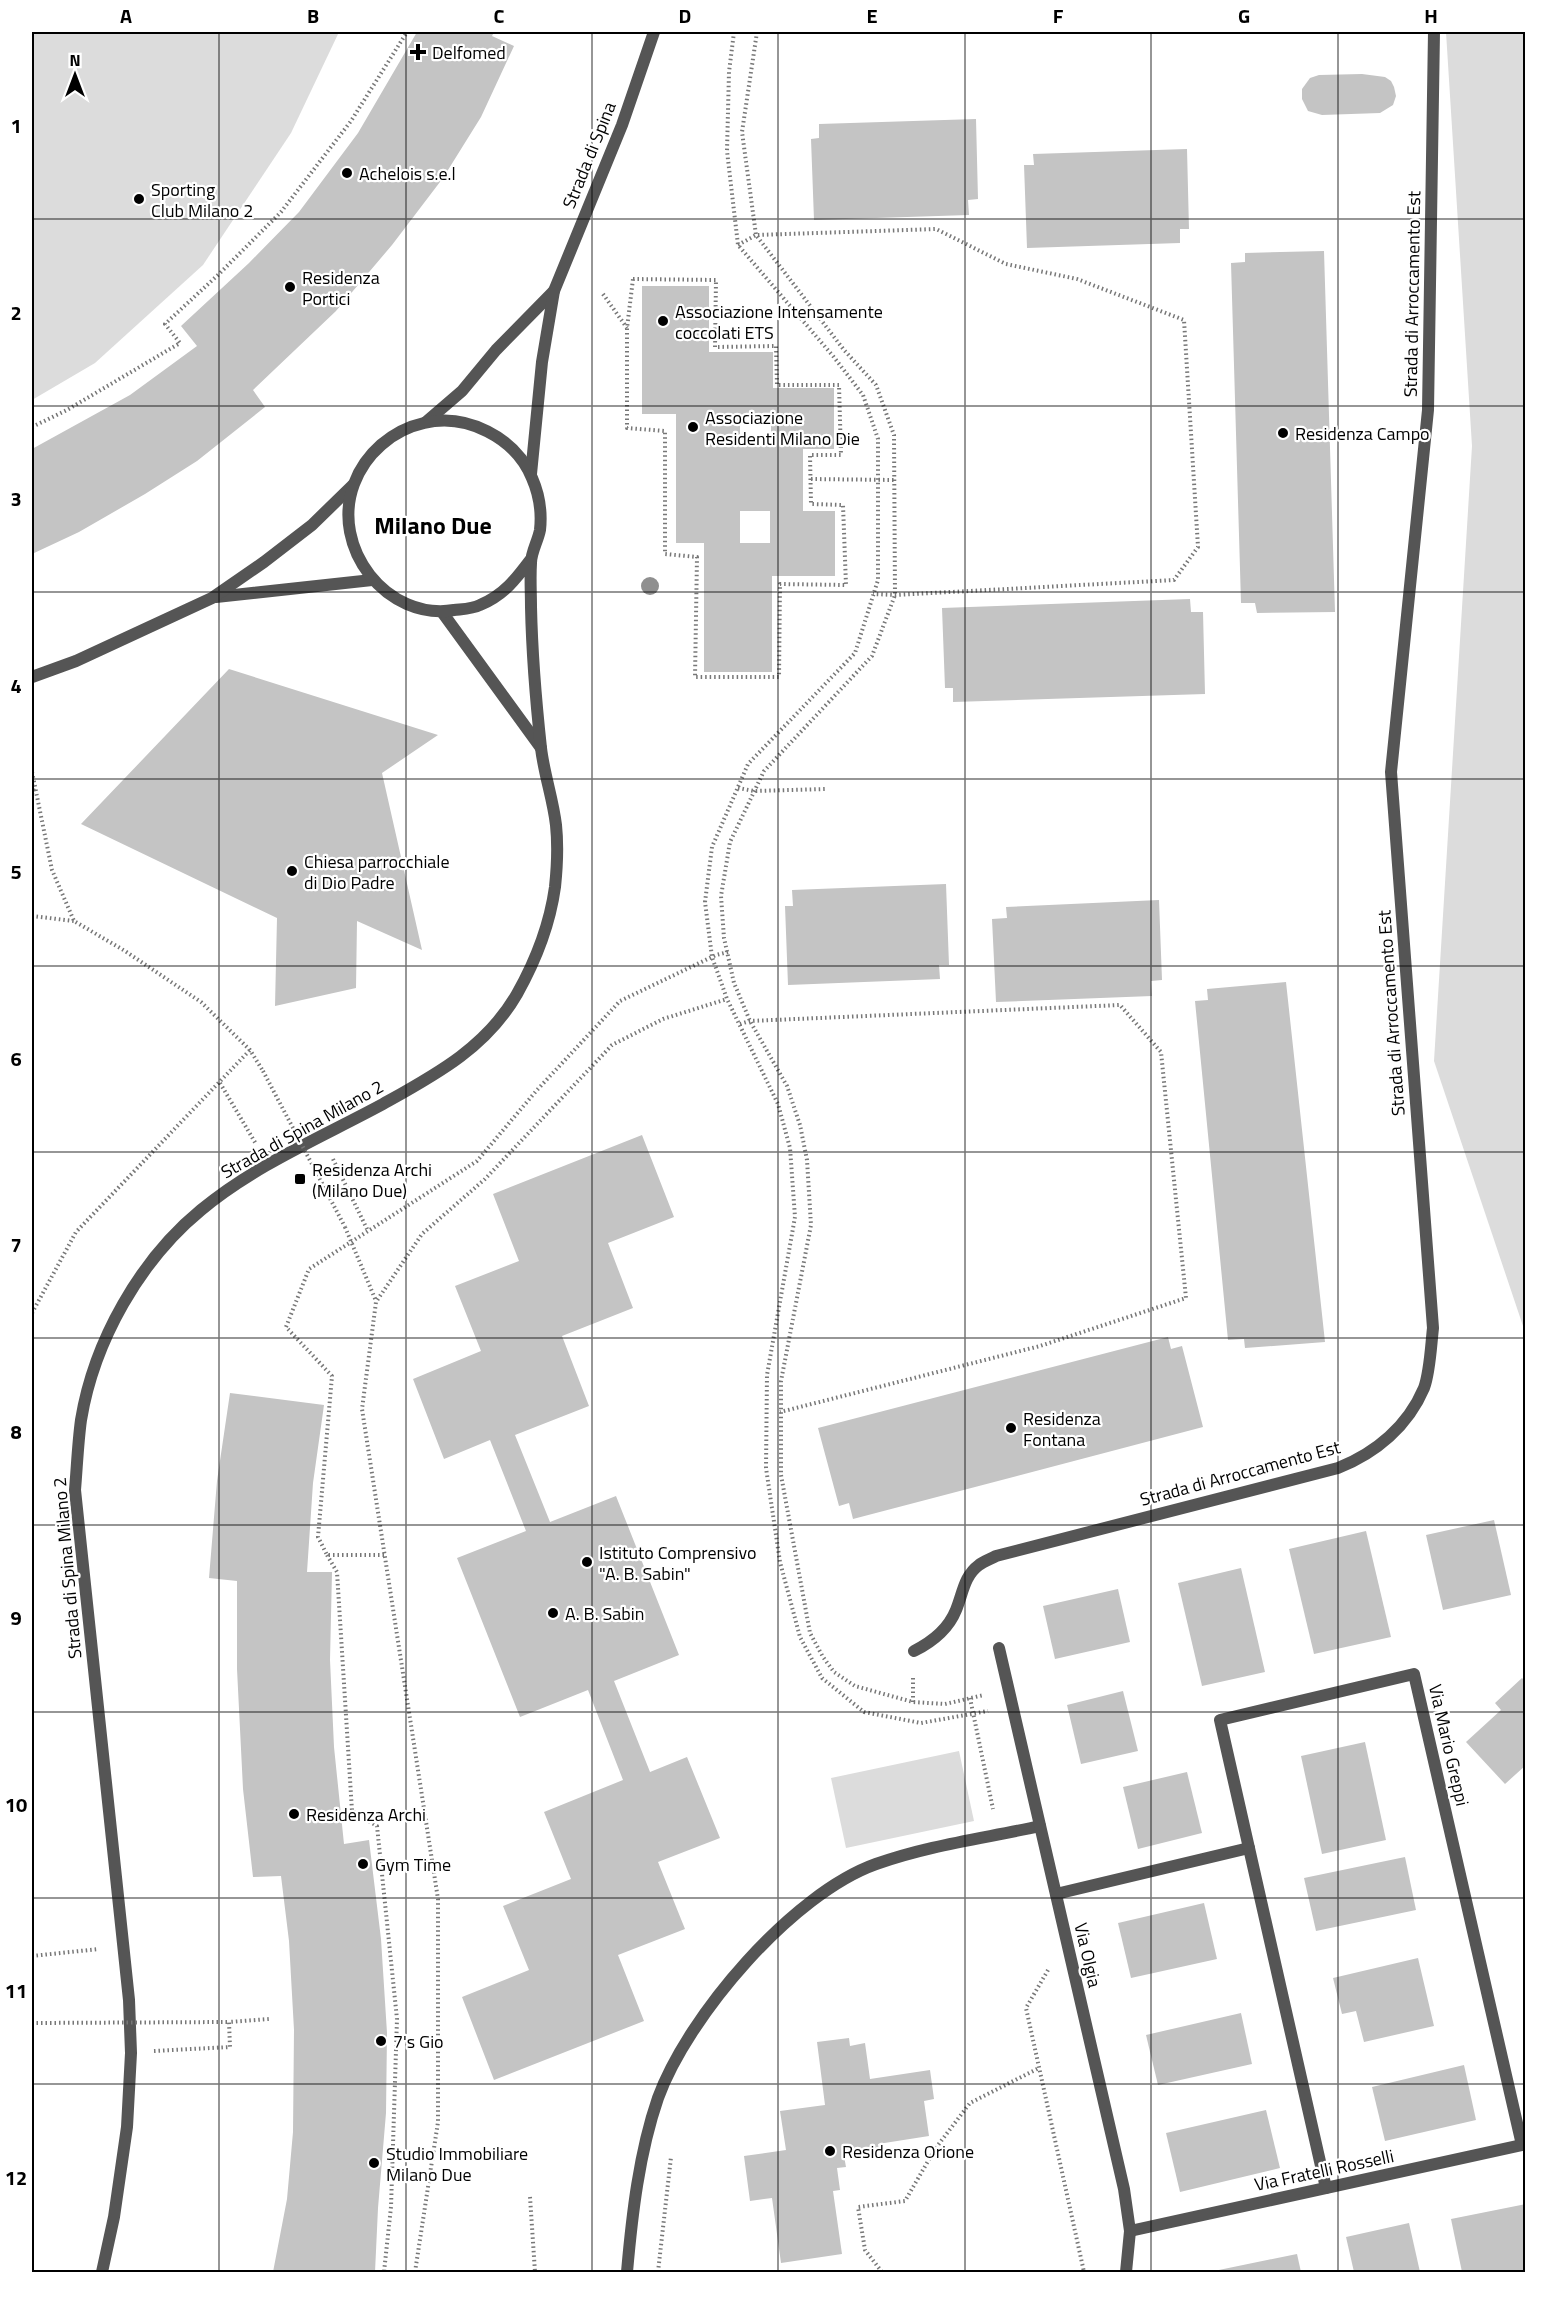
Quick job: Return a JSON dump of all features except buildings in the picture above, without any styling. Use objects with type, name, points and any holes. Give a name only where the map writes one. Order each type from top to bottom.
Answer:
[{"type":"street","name":"Strada di Spina","points":[[554,291],[622,125],[654,32]]},
{"type":"street","name":"Strada di Arroccamento Est","points":[[914,1651],[931,1643],[945,1628],[956,1611],[964,1586],[971,1574],[988,1560],[1361,1459],[1382,1444],[1398,1428],[1414,1407],[1425,1386],[1433,1328],[1391,772],[1428,410],[1434,32]]},
{"type":"street","name":"Strada di Spina Milano 2","points":[[426,422],[462,391],[496,351],[554,291]]},
{"type":"street","name":"Strada di Spina Milano 2","points":[[531,474],[542,362],[554,291]]},
{"type":"street","name":"Strada di Spina Milano 2","points":[[102,2272],[114,2217],[127,2127],[131,2053],[129,2001],[75,1490],[81,1418],[96,1365],[115,1320],[164,1245],[205,1206],[268,1164],[322,1137],[450,1066],[496,1023],[516,994],[548,921],[555,885],[556,828],[541,749],[531,614],[531,559],[540,531],[540,502],[531,474],[516,453],[498,437],[483,429],[451,420],[426,422],[402,430],[382,444],[365,462],[354,484],[349,504],[348,525],[352,544],[360,563],[372,580],[392,597],[416,608],[442,612],[478,607],[509,588],[531,559]]},
{"type":"street","points":[[32,677],[76,661],[212,598],[312,525],[354,484]]},
{"type":"street","points":[[212,598],[372,580]]},
{"type":"street","name":"Strada di Spina Milano 2","points":[[442,612],[541,749]]},
{"type":"street","name":"Via Olgia","points":[[999,1648],[1124,2189],[1130,2231],[1126,2272]]},
{"type":"street","name":"Via Mario Greppi","points":[[1326,2188],[1220,1720],[1414,1674],[1524,2144]]},
{"type":"street","points":[[627,2272],[631,2225],[648,2132],[658,2098],[676,2057],[707,2011],[743,1965],[781,1927],[822,1894],[876,1864],[1040,1826]]},
{"type":"street","points":[[1056,1894],[1249,1848]]},
{"type":"street","name":"Via Fratelli Rosselli","points":[[1130,2231],[1524,2144]]},
{"type":"path","points":[[32,427],[67,410],[180,343],[165,324],[281,212],[351,121],[407,32]]},
{"type":"path","points":[[734,32],[729,72],[727,151],[738,244],[863,395],[878,439],[878,580],[855,653],[748,764],[712,847],[705,902],[712,957],[727,999],[778,1104],[790,1148],[795,1217],[767,1376],[766,1467],[780,1562],[800,1637],[822,1678],[864,1712],[921,1723],[973,1715],[1012,1705]]},
{"type":"path","points":[[757,32],[742,132],[756,235],[844,350],[876,385],[894,435],[895,595],[872,656],[764,771],[730,842],[721,896],[724,938],[734,983],[750,1021],[787,1086],[800,1125],[807,1160],[811,1225],[781,1381],[781,1475],[810,1633],[834,1672],[855,1686],[913,1701],[945,1704],[1008,1688]]},
{"type":"path","points":[[738,244],[756,235],[936,229],[1006,264],[1077,279],[1184,320],[1198,547],[1174,580],[895,595],[873,594]]},
{"type":"path","points":[[633,279],[716,280],[715,347],[776,346],[777,385],[838,385],[841,455],[810,455],[811,504],[843,505],[846,585],[780,584],[779,677],[695,677],[697,557],[665,554],[665,431],[627,428],[627,328],[633,279]]},
{"type":"path","points":[[603,294],[627,328]]},
{"type":"path","points":[[811,479],[894,480]]},
{"type":"path","points":[[32,772],[52,870],[74,921]]},
{"type":"path","points":[[32,794],[36,784]]},
{"type":"path","points":[[738,788],[754,791],[826,789]]},
{"type":"path","points":[[32,916],[74,921],[125,951],[201,1002],[250,1050],[345,1227],[376,1302]]},
{"type":"path","points":[[384,2272],[391,2207],[397,2019],[377,1826],[352,1811],[337,1572],[318,1537],[332,1376],[286,1327],[309,1269],[477,1161],[537,1090],[620,1001],[712,957],[728,952]]},
{"type":"path","points":[[415,2272],[438,2122],[438,1899],[362,1409],[376,1302],[422,1234],[484,1179],[612,1045],[663,1019],[727,999]]},
{"type":"path","points":[[740,1024],[750,1021],[1120,1005],[1161,1052],[1186,1299],[1040,1346],[780,1412]]},
{"type":"path","points":[[32,1313],[76,1232],[250,1050]]},
{"type":"path","points":[[220,1083],[268,1164]]},
{"type":"path","points":[[322,1137],[368,1231]]},
{"type":"path","points":[[327,1555],[384,1555]]},
{"type":"path","points":[[970,1698],[999,1835]]},
{"type":"path","points":[[1066,1939],[1026,2008],[1083,2272]]},
{"type":"path","points":[[32,1956],[123,1947]]},
{"type":"path","points":[[32,1992],[32,2023],[229,2022],[269,2019]]},
{"type":"path","points":[[131,2053],[230,2047],[229,2022]]},
{"type":"path","points":[[882,2272],[865,2250],[858,2207],[905,2201],[935,2149],[970,2103],[1039,2068]]},
{"type":"path","points":[[658,2272],[672,2150]]},
{"type":"path","points":[[530,2197],[535,2272]]},
{"type":"shaded area","name":"Sporting Club Milano 2","points":[[32,32],[339,32],[291,133],[203,265],[95,363],[32,400]]},
{"type":"shaded area","points":[[1446,32],[1525,32],[1525,1332],[1434,1061],[1472,446]]},
{"type":"shaded area","points":[[959,1751],[974,1821],[846,1848],[831,1778]]},
{"type":"place","name":"Delfomed","points":[[418,52]]},
{"type":"place","name":"Achelois s.e.l","points":[[347,173]]},
{"type":"place","name":"Sporting Club Milano 2","points":[[139,199]]},
{"type":"place","name":"Residenza Portici","points":[[290,287]]},
{"type":"place","name":"Associazione Intensamente coccolati ETS","points":[[663,321]]},
{"type":"place","name":"Associazione Residenti Milano Die","points":[[693,427]]},
{"type":"place","name":"Residenza Campo","points":[[1283,433]]},
{"type":"place","name":"Chiesa parrocchiale di Dio Padre","points":[[292,871]]},
{"type":"place","name":"Residenza Archi (Milano Due)","points":[[300,1179]]},
{"type":"place","name":"Residenza Fontana","points":[[1011,1428]]},
{"type":"place","name":"Istituto Comprensivo \"A. B. Sabin\"","points":[[587,1562]]},
{"type":"place","name":"A. B. Sabin","points":[[553,1613]]},
{"type":"place","name":"Residenza Archi","points":[[294,1814]]},
{"type":"place","name":"Gym Time","points":[[363,1864]]},
{"type":"place","name":"7's Gio","points":[[381,2041]]},
{"type":"place","name":"Residenza Orione","points":[[830,2151]]},
{"type":"place","name":"Studio Immobiliare Milano Due","points":[[374,2163]]},
{"type":"district","name":"Milano Due","points":[[433,525]]}]
